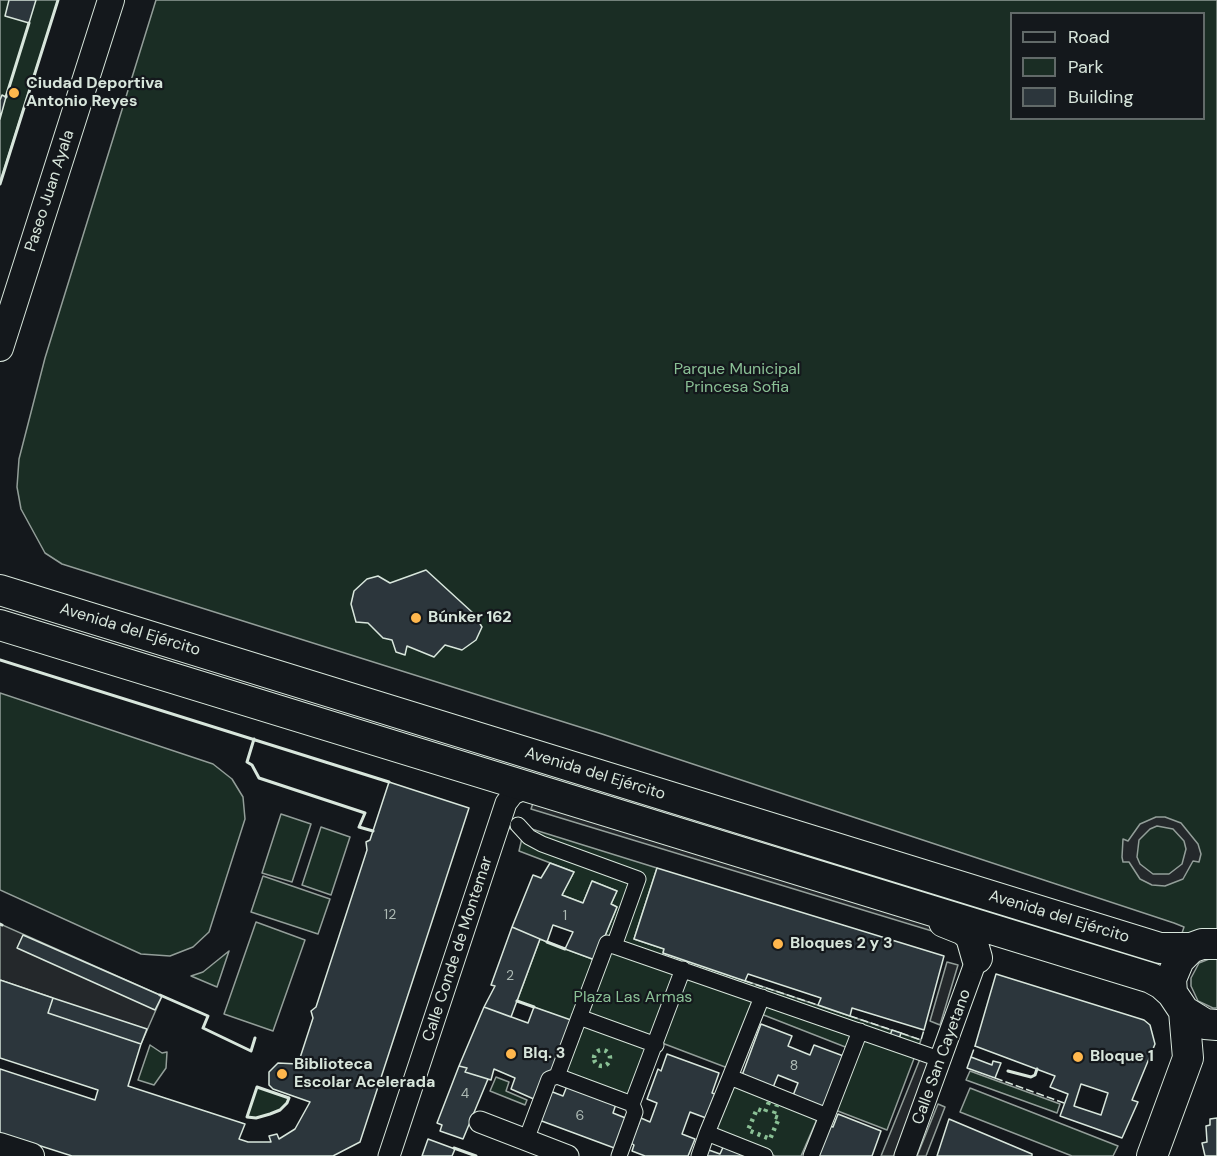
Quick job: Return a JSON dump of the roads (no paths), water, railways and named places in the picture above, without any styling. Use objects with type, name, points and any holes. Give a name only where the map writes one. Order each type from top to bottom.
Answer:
[{"type":"main road","name":"Avenida del Ejército","points":[[0,590],[1160,948],[1204,946]]},
{"type":"main road","name":"Avenida del Ejército","points":[[0,625],[1155,980],[1205,1024],[1217,1026]]},
{"type":"main road","points":[[913,905],[929,916],[964,930],[974,941],[977,958],[995,944],[1025,946],[1036,943]]},
{"type":"main road","points":[[1152,1156],[1188,1058],[1188,1035],[1171,979],[1174,967],[1204,946]]},
{"type":"main road","points":[[1188,1058],[1217,1026]]},
{"type":"street","name":"Paseo Juan Ayala","points":[[0,348],[111,0]]},
{"type":"street","name":"Calle Conde de Montemar","points":[[389,1156],[506,803],[513,794],[529,787]]},
{"type":"street","points":[[518,825],[529,837],[542,844],[638,879],[614,946]]},
{"type":"street","points":[[557,1076],[607,943],[942,1060]]},
{"type":"street","name":"Calle San Cayetano","points":[[905,1156],[942,1060],[977,958]]},
{"type":"street","points":[[619,1156],[635,1112],[632,1104],[683,969]]},
{"type":"street","points":[[699,1156],[762,997]]},
{"type":"street","points":[[579,1017],[656,1045]]},
{"type":"street","points":[[811,1156],[860,1031]]},
{"type":"street","points":[[526,1140],[549,1079],[557,1076],[632,1104]]},
{"type":"street","points":[[730,1077],[829,1112]]},
{"type":"street","points":[[480,1122],[568,1156]]},
{"type":"street","points":[[707,1133],[765,1156]]},
{"type":"street","points":[[0,1146],[31,1156]]},
{"type":"place","name":"Ciudad Deportiva Antonio Reyes","points":[[14,93]]},
{"type":"place","name":"Búnker 162","points":[[416,618]]},
{"type":"place","name":"Bloques 2 y 3","points":[[778,944]]},
{"type":"place","name":"Blq. 3","points":[[511,1054]]},
{"type":"place","name":"Bloque 1","points":[[1078,1057]]},
{"type":"place","name":"Biblioteca Escolar Acelerada","points":[[282,1074]]},
{"type":"park label","name":"Parque Municipal Princesa Sofia","points":[[737,379]]},
{"type":"park label","name":"Plaza Las Armas","points":[[633,998]]}]
